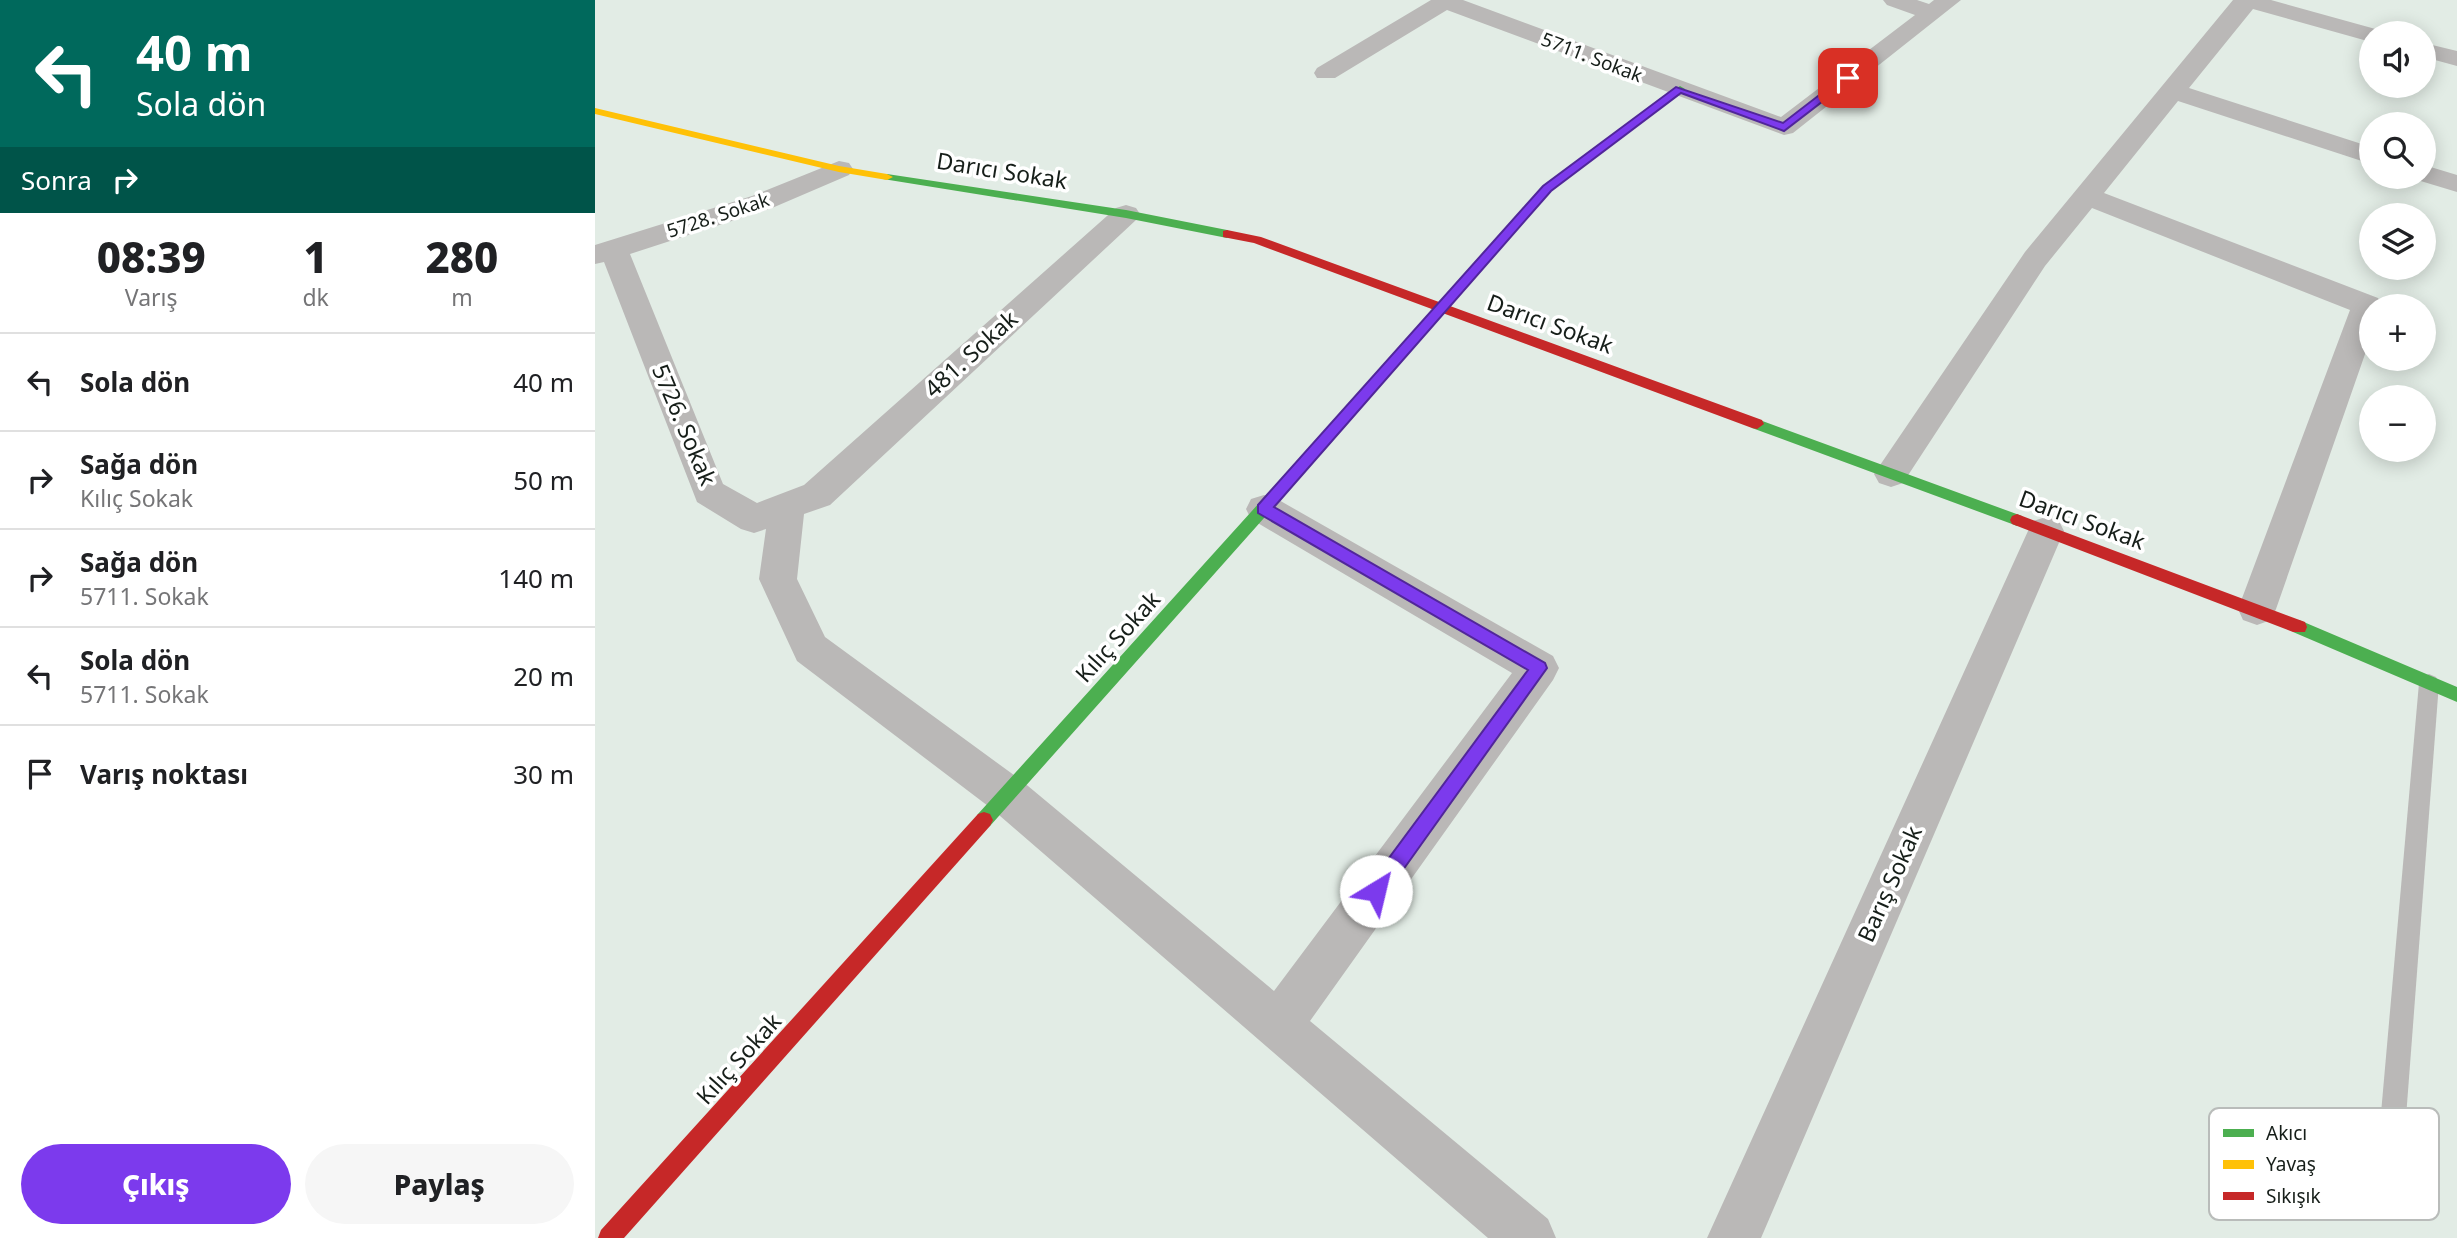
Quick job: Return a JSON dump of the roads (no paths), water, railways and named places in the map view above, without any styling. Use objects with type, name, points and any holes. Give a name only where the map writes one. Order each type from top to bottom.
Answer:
[{"type":"street","points":[[1326,73],[1445,0]]},
{"type":"street","name":"5711. Sokak","points":[[1445,0],[1784,127],[1940,6]]},
{"type":"street","points":[[1895,0],[1940,6]]},
{"type":"street","points":[[1891,474],[2035,259],[2247,0],[2359,32]]},
{"type":"street","points":[[2436,53],[2457,59]]},
{"type":"street","name":"Kılıç Sokak","points":[[609,1238],[1443,309],[1547,188],[1680,89]]},
{"type":"street","points":[[2173,91],[2359,152]]},
{"type":"street","name":"Darıcı Sokak","points":[[595,111],[839,169],[1126,214],[1257,240],[2257,609],[2457,695]]},
{"type":"street","name":"5728. Sokak","points":[[604,252],[762,202],[839,169]]},
{"type":"street","points":[[2436,177],[2457,184]]},
{"type":"street","points":[[2088,197],[2367,305],[2257,609]]},
{"type":"street","name":"481. Sokak","points":[[802,501],[1126,214]]},
{"type":"street","name":"5726. Sokak","points":[[604,252],[709,492],[754,519],[802,501]]},
{"type":"street","points":[[802,501],[778,579],[811,649],[1007,795],[1529,1238]]},
{"type":"street","points":[[1264,509],[1539,668],[1278,1025]]},
{"type":"street","name":"Barış Sokak","points":[[1734,1238],[2046,531]]},
{"type":"lane","points":[[2394,1108],[2430,683]]}]
